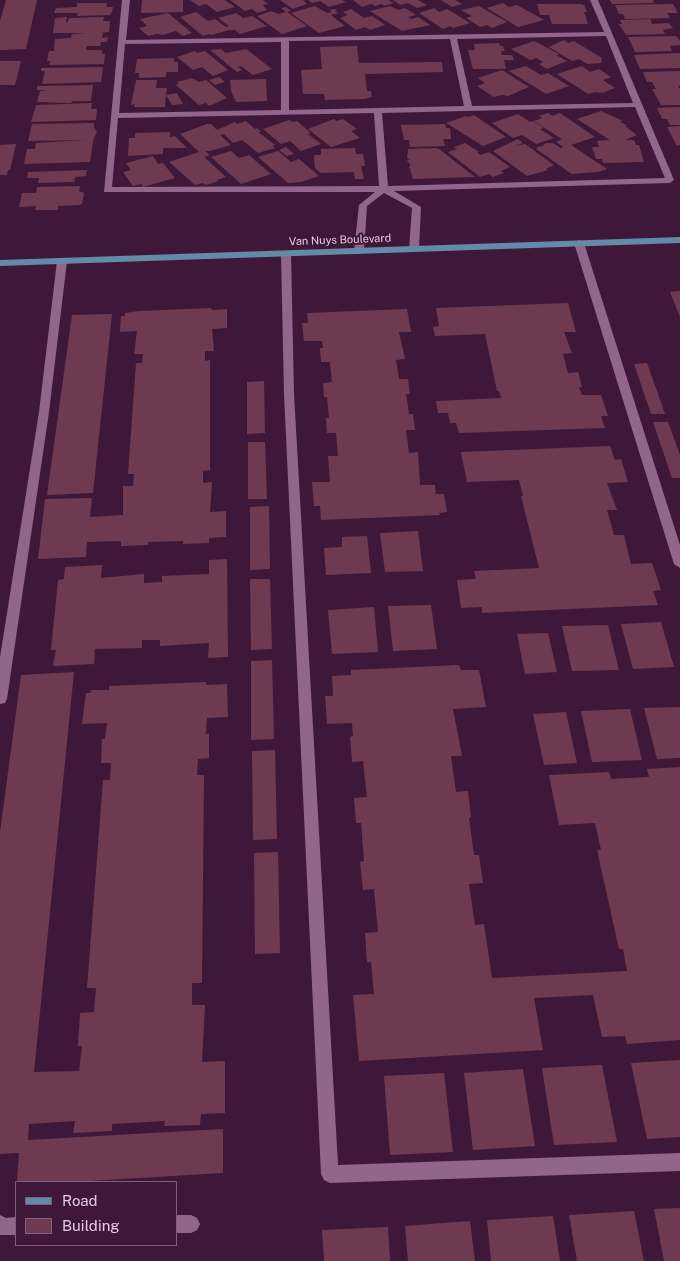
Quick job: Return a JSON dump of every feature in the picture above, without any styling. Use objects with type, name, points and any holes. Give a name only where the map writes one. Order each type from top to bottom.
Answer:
[{"type":"main road","name":"Van Nuys Boulevard","points":[[0,263],[680,240]]},
{"type":"lane","points":[[126,0],[107,190],[384,189],[670,180],[594,0]]},
{"type":"lane","points":[[122,42],[608,34]]},
{"type":"lane","points":[[452,36],[468,109]]},
{"type":"lane","points":[[285,39],[285,112]]},
{"type":"lane","points":[[114,116],[638,105]]},
{"type":"lane","points":[[378,111],[384,189]]},
{"type":"lane","points":[[384,189],[417,207],[414,249]]},
{"type":"lane","points":[[359,251],[363,205],[384,189]]},
{"type":"lane","points":[[579,243],[680,564]]},
{"type":"lane","points":[[286,254],[290,394],[330,1174],[680,1162]]},
{"type":"lane","points":[[0,699],[44,412],[62,261]]},
{"type":"lane","points":[[0,1224],[2,1227],[15,1226]]},
{"type":"building","points":[[6,0],[37,0],[26,49],[0,50],[0,21]]},
{"type":"building","points":[[142,0],[183,0],[183,12],[141,13]]},
{"type":"building","points":[[190,0],[225,0],[235,7],[217,12],[206,4],[199,6]]},
{"type":"building","points":[[230,0],[263,0],[268,4],[263,5],[267,10],[257,13],[252,9],[245,11]]},
{"type":"building","points":[[280,0],[303,0],[307,4],[293,9]]},
{"type":"building","points":[[308,0],[342,0],[346,2],[329,7],[320,1],[312,3]]},
{"type":"building","points":[[353,0],[388,0],[394,3],[384,6],[382,4],[375,6],[371,4],[362,7]]},
{"type":"building","points":[[393,0],[418,0],[427,5],[417,8],[408,3],[400,5]]},
{"type":"building","points":[[441,0],[455,0],[462,4],[452,7]]},
{"type":"building","points":[[610,0],[653,0],[654,3],[612,4]]},
{"type":"building","points":[[77,3],[107,3],[106,7],[113,7],[110,15],[77,16],[78,13],[54,13],[56,8],[77,7]]},
{"type":"building","points":[[503,3],[509,7],[517,5],[544,20],[518,27],[487,8]]},
{"type":"building","points":[[537,4],[584,5],[588,24],[552,24],[549,15],[540,15]]},
{"type":"building","points":[[673,4],[678,13],[667,13],[670,18],[625,19],[623,14],[619,14],[615,5]]},
{"type":"building","points":[[315,6],[327,13],[332,12],[329,10],[337,10],[335,11],[338,13],[331,15],[345,26],[319,33],[291,13]]},
{"type":"building","points":[[390,6],[398,10],[405,8],[416,15],[408,17],[412,19],[418,17],[430,25],[402,31],[370,11]]},
{"type":"building","points":[[479,6],[507,22],[492,28],[487,25],[480,27],[466,18],[472,16],[461,10]]},
{"type":"building","points":[[286,7],[291,11],[287,12],[307,26],[282,34],[257,16],[271,11],[279,14],[286,12],[281,8]]},
{"type":"building","points":[[434,8],[439,12],[447,9],[470,23],[443,29],[419,13]]},
{"type":"building","points":[[351,9],[364,18],[372,16],[385,25],[370,30],[365,27],[356,30],[340,18],[348,15],[343,12]]},
{"type":"building","points":[[196,12],[208,21],[215,19],[226,27],[229,26],[218,18],[236,13],[243,18],[252,16],[267,26],[240,34],[235,30],[229,30],[203,36],[180,17]]},
{"type":"building","points":[[168,13],[192,33],[183,36],[176,31],[148,36],[139,28],[147,26],[140,19]]},
{"type":"building","points":[[67,17],[66,22],[68,22],[69,18],[104,17],[103,21],[110,21],[109,32],[100,33],[103,33],[102,38],[108,37],[107,42],[101,42],[100,46],[87,46],[86,50],[102,50],[102,54],[105,54],[104,64],[49,65],[50,61],[47,61],[49,51],[54,51],[55,39],[71,38],[72,34],[86,33],[53,33],[55,18]]},
{"type":"building","points":[[650,19],[652,24],[669,23],[673,28],[663,30],[665,34],[626,35],[619,24],[622,24],[620,20]]},
{"type":"building","points":[[676,36],[680,41],[680,45],[670,46],[672,51],[635,52],[628,37]]},
{"type":"building","points":[[564,40],[568,43],[574,41],[602,58],[601,63],[587,64],[579,59],[572,61],[549,47]]},
{"type":"building","points":[[534,41],[559,54],[556,55],[567,61],[547,69],[539,64],[543,62],[536,58],[530,60],[511,49]]},
{"type":"building","points":[[499,43],[505,51],[501,51],[502,55],[512,55],[514,60],[504,60],[506,69],[473,69],[468,50],[475,50],[474,44]]},
{"type":"building","points":[[357,46],[359,63],[442,62],[443,72],[365,74],[367,91],[371,91],[372,97],[364,99],[325,100],[324,94],[303,94],[301,70],[322,69],[320,47]]},
{"type":"building","points":[[221,49],[226,53],[246,49],[272,69],[253,75],[241,66],[238,67],[242,70],[237,72],[210,50]]},
{"type":"building","points":[[195,51],[197,53],[205,51],[228,70],[213,76],[202,67],[193,70],[177,57]]},
{"type":"building","points":[[680,53],[680,68],[640,69],[634,55]]},
{"type":"building","points":[[174,58],[174,62],[178,62],[178,72],[166,72],[166,77],[139,78],[139,73],[135,73],[137,59]]},
{"type":"building","points":[[0,61],[21,61],[15,85],[0,85]]},
{"type":"building","points":[[526,66],[541,75],[548,73],[569,86],[546,94],[509,71]]},
{"type":"building","points":[[582,66],[590,72],[599,69],[611,77],[603,80],[615,88],[602,93],[588,94],[557,74]]},
{"type":"building","points":[[103,67],[101,82],[42,84],[45,71],[41,71],[41,68]]},
{"type":"building","points":[[502,70],[529,87],[508,96],[494,97],[477,86],[485,83],[478,78]]},
{"type":"building","points":[[680,71],[680,86],[678,86],[680,89],[680,105],[661,105],[652,89],[656,89],[655,87],[652,82],[647,82],[643,72]]},
{"type":"building","points":[[219,77],[225,82],[215,85],[209,80]]},
{"type":"building","points":[[192,78],[199,82],[206,80],[227,98],[209,106],[206,103],[199,105],[176,85],[179,84],[177,82]]},
{"type":"building","points":[[266,79],[267,101],[236,102],[231,91],[230,80]]},
{"type":"building","points":[[136,80],[157,80],[156,88],[167,88],[165,107],[134,107],[135,104],[131,105]]},
{"type":"building","points":[[93,85],[91,101],[72,101],[71,103],[37,102],[40,91],[46,90],[37,90],[37,86]]},
{"type":"building","points":[[177,93],[183,104],[172,105],[166,95]]},
{"type":"building","points":[[92,103],[91,109],[97,109],[96,120],[31,122],[36,105]]},
{"type":"building","points":[[680,107],[680,125],[670,125],[667,119],[662,119],[657,108]]},
{"type":"building","points":[[601,111],[623,121],[620,122],[627,125],[625,126],[637,135],[625,140],[634,140],[636,145],[639,145],[644,162],[603,163],[602,159],[596,159],[592,147],[599,147],[597,141],[610,140],[577,119]]},
{"type":"building","points":[[548,113],[552,116],[560,113],[595,137],[571,145],[534,121],[542,118],[539,116]]},
{"type":"building","points":[[518,114],[544,128],[540,129],[554,138],[536,144],[522,135],[513,138],[492,123]]},
{"type":"building","points":[[474,115],[506,137],[483,146],[446,123]]},
{"type":"building","points":[[334,119],[336,121],[343,119],[357,129],[351,131],[360,138],[331,147],[308,129]]},
{"type":"building","points":[[289,120],[297,121],[311,133],[308,134],[321,144],[301,151],[290,141],[281,144],[263,129]]},
{"type":"building","points":[[246,121],[255,129],[257,128],[261,132],[258,132],[275,145],[272,146],[275,148],[258,153],[242,140],[233,143],[224,134],[220,135],[231,145],[205,151],[210,155],[204,157],[226,177],[217,180],[219,181],[206,185],[203,183],[195,185],[169,162],[199,152],[180,134],[207,124],[211,124],[217,130],[235,122],[237,124]]},
{"type":"building","points":[[94,123],[94,128],[97,131],[93,141],[90,162],[24,164],[27,149],[35,149],[36,143],[87,140],[28,141],[32,124]]},
{"type":"building","points":[[445,124],[446,128],[450,128],[451,139],[443,139],[445,146],[410,147],[409,140],[404,140],[401,125]]},
{"type":"building","points":[[680,126],[680,145],[677,146],[668,127]]},
{"type":"building","points":[[170,132],[170,137],[175,136],[187,148],[163,148],[163,154],[128,156],[129,138],[135,138],[135,133]]},
{"type":"building","points":[[518,139],[523,143],[515,146],[525,144],[554,165],[546,169],[548,170],[527,176],[493,151]]},
{"type":"building","points":[[562,139],[607,169],[598,172],[572,174],[536,149],[538,148],[536,147],[544,146],[546,143],[553,143],[561,148],[563,147],[556,142]]},
{"type":"building","points":[[465,143],[479,152],[477,152],[480,155],[489,152],[510,167],[501,171],[504,173],[493,177],[489,174],[480,177],[448,152],[457,149],[454,147]]},
{"type":"building","points":[[16,144],[10,170],[8,170],[7,175],[0,175],[0,145]]},
{"type":"building","points":[[286,147],[294,154],[287,156],[279,150]]},
{"type":"building","points":[[355,148],[356,154],[363,154],[365,166],[361,166],[364,179],[355,179],[354,172],[321,173],[315,168],[314,155],[321,155],[321,149]]},
{"type":"building","points":[[408,149],[439,149],[475,177],[413,179],[409,166],[411,166],[407,160],[410,160],[407,158]]},
{"type":"building","points":[[231,151],[239,158],[249,155],[271,174],[241,184],[211,157]]},
{"type":"building","points":[[278,151],[291,162],[299,159],[319,176],[301,182],[288,183],[258,157]]},
{"type":"building","points":[[153,156],[158,164],[163,163],[175,178],[143,187],[141,184],[133,186],[123,172],[131,170],[126,163]]},
{"type":"building","points":[[87,170],[86,176],[75,177],[74,182],[38,183],[39,178],[27,178],[28,172]]},
{"type":"building","points":[[80,186],[79,191],[84,193],[82,204],[58,206],[58,210],[35,210],[36,206],[19,207],[22,193],[36,193],[37,187]]},
{"type":"building","points":[[680,291],[680,317],[670,292]]},
{"type":"building","points":[[568,303],[576,332],[564,332],[572,353],[563,354],[568,373],[578,372],[582,387],[579,387],[582,395],[601,395],[608,416],[601,416],[605,428],[459,433],[456,423],[450,423],[448,413],[438,413],[436,401],[501,398],[499,391],[497,391],[485,334],[435,336],[433,327],[439,326],[436,308]]},
{"type":"building","points":[[211,308],[212,310],[227,309],[227,328],[212,329],[214,351],[205,351],[205,361],[210,360],[210,470],[203,471],[203,483],[212,482],[210,512],[226,511],[226,537],[209,538],[209,543],[183,544],[183,541],[148,542],[148,545],[121,546],[121,541],[87,542],[86,557],[38,559],[45,499],[92,498],[90,517],[123,515],[123,486],[133,486],[134,474],[128,474],[136,363],[142,363],[143,354],[134,354],[137,331],[120,332],[121,316],[125,316],[125,313],[139,311]]},
{"type":"building","points":[[407,309],[411,332],[399,332],[405,359],[396,360],[399,379],[408,379],[410,394],[406,394],[409,414],[413,414],[415,430],[406,430],[409,453],[418,452],[420,485],[435,485],[436,494],[444,494],[447,512],[439,513],[440,515],[321,520],[320,506],[314,506],[312,482],[330,482],[328,456],[338,456],[336,433],[327,433],[326,418],[329,418],[327,397],[324,397],[323,383],[332,382],[330,362],[321,362],[320,348],[323,348],[322,341],[304,341],[302,323],[308,323],[307,313]]},
{"type":"building","points":[[112,314],[93,493],[47,495],[72,315]]},
{"type":"building","points":[[647,363],[665,414],[651,414],[634,364]]},
{"type":"building","points":[[264,381],[265,433],[247,434],[247,382]]},
{"type":"building","points":[[653,422],[668,422],[680,455],[680,478],[672,478]]},
{"type":"building","points":[[248,442],[265,442],[267,499],[248,499]]},
{"type":"building","points":[[610,446],[615,460],[621,459],[628,482],[607,483],[617,510],[607,510],[614,535],[624,535],[631,564],[652,563],[661,590],[653,591],[658,605],[482,613],[482,607],[461,608],[457,580],[476,579],[474,571],[539,568],[521,496],[523,496],[519,480],[467,482],[461,452]]},
{"type":"building","points":[[269,506],[270,569],[250,570],[250,507]]},
{"type":"building","points":[[418,531],[423,571],[385,572],[380,533]]},
{"type":"building","points":[[367,536],[371,573],[326,575],[324,548],[342,547],[342,537]]},
{"type":"building","points":[[227,559],[228,657],[208,658],[209,643],[160,646],[160,640],[142,640],[142,648],[95,649],[94,664],[53,666],[56,650],[51,650],[58,580],[64,579],[65,567],[102,565],[101,578],[144,574],[144,583],[162,582],[162,576],[209,574],[209,560]]},
{"type":"building","points":[[250,579],[270,579],[272,649],[251,650]]},
{"type":"building","points":[[431,605],[437,649],[393,651],[388,606]]},
{"type":"building","points":[[374,607],[378,652],[332,654],[328,610]]},
{"type":"building","points":[[661,622],[674,667],[633,669],[621,624]]},
{"type":"building","points":[[608,625],[619,670],[572,671],[562,626]]},
{"type":"building","points":[[548,633],[557,672],[525,674],[517,634]]},
{"type":"building","points":[[272,660],[274,739],[251,740],[251,661]]},
{"type":"building","points":[[459,665],[461,670],[479,670],[486,707],[453,709],[462,756],[451,756],[456,792],[468,791],[471,817],[469,818],[474,855],[479,855],[483,883],[469,884],[475,925],[484,924],[492,978],[627,971],[623,949],[619,949],[597,850],[601,850],[595,823],[559,825],[549,775],[609,772],[611,779],[649,777],[647,769],[680,767],[680,1040],[627,1044],[625,1036],[602,1037],[593,995],[534,998],[543,1050],[359,1061],[353,995],[374,994],[371,962],[367,962],[365,933],[378,932],[374,889],[363,890],[360,862],[364,861],[361,823],[356,823],[354,798],[367,797],[363,761],[352,762],[350,737],[353,736],[352,723],[327,724],[325,696],[333,696],[332,676],[351,675],[351,670]]},
{"type":"building","points":[[74,672],[34,1072],[79,1071],[82,1046],[78,1046],[80,1013],[94,1012],[96,988],[87,988],[103,780],[110,780],[111,763],[101,763],[102,739],[105,739],[107,723],[82,724],[86,693],[90,693],[91,690],[109,690],[109,686],[206,682],[206,685],[227,684],[228,717],[207,718],[206,734],[209,734],[209,758],[198,759],[197,775],[204,775],[202,983],[192,983],[192,1005],[205,1005],[202,1062],[225,1061],[225,1113],[201,1114],[200,1125],[164,1126],[165,1121],[112,1124],[112,1131],[73,1133],[75,1121],[29,1124],[28,1140],[223,1129],[223,1173],[89,1181],[17,1181],[19,1153],[0,1154],[0,832],[21,675]]},
{"type":"building","points":[[680,707],[680,758],[657,759],[644,708]]},
{"type":"building","points":[[630,709],[642,760],[592,762],[581,711]]},
{"type":"building","points":[[566,712],[577,763],[544,765],[533,714]]},
{"type":"building","points":[[275,750],[277,839],[253,840],[252,751]]},
{"type":"building","points":[[278,852],[280,953],[255,954],[254,853]]},
{"type":"building","points":[[680,1060],[680,1137],[647,1139],[631,1063]]},
{"type":"building","points":[[602,1065],[617,1142],[554,1145],[542,1068]]},
{"type":"building","points":[[523,1069],[535,1146],[473,1150],[464,1073]]},
{"type":"building","points":[[444,1073],[453,1152],[390,1155],[384,1076]]},
{"type":"building","points":[[680,1208],[680,1261],[664,1261],[654,1209]]},
{"type":"building","points":[[634,1211],[644,1261],[577,1261],[569,1215]]},
{"type":"building","points":[[553,1216],[560,1261],[491,1261],[487,1220]]},
{"type":"building","points":[[470,1221],[475,1261],[408,1261],[405,1226]]},
{"type":"building","points":[[388,1227],[390,1261],[324,1261],[322,1230]]}]
